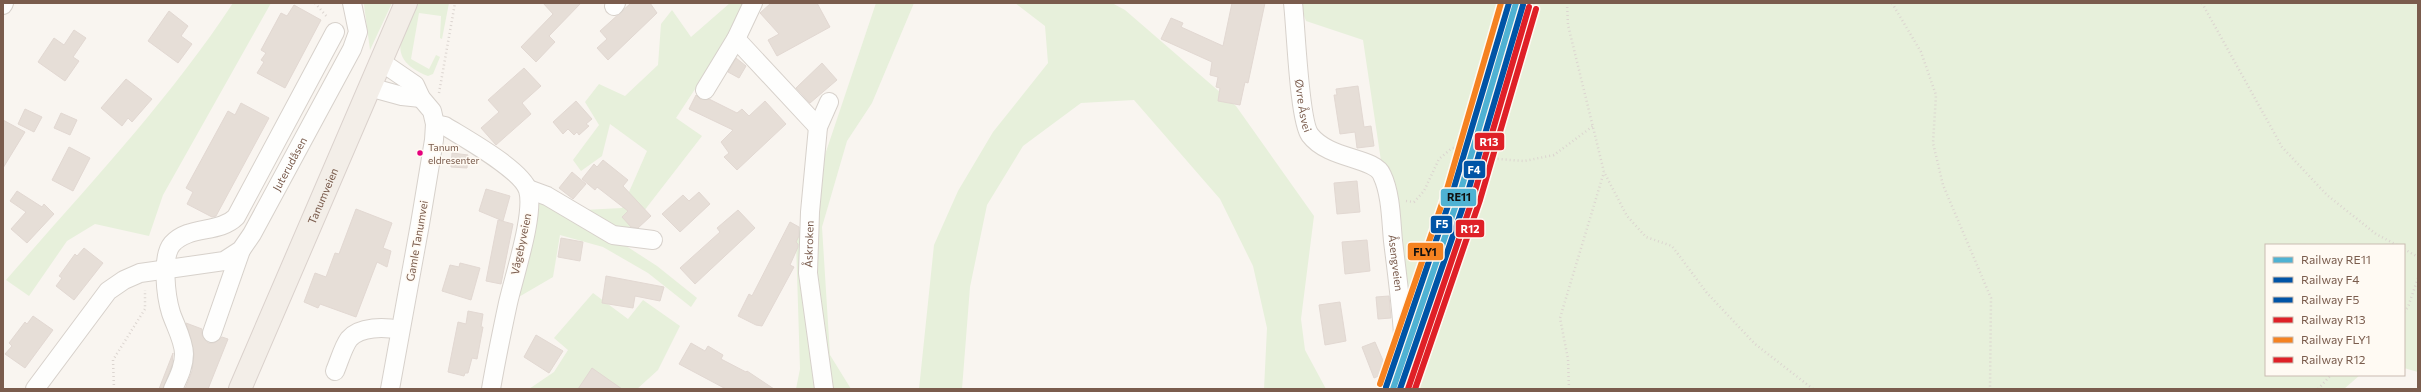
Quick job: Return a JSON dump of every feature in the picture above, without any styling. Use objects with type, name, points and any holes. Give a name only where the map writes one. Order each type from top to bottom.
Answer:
[{"type":"main road","name":"Tanumveien","points":[[240,389],[406,3]]},
{"type":"street","name":"Juterudåsen","points":[[35,389],[108,291],[124,280],[140,273],[165,268],[224,261],[241,250],[252,234],[352,49],[358,32],[352,3]]},
{"type":"street","points":[[705,90],[736,39],[753,3]]},
{"type":"street","name":"Øvre Åsvei","points":[[1293,3],[1302,105],[1310,134],[1325,148],[1339,156],[1374,164]]},
{"type":"street","name":"Juterudåsen","points":[[173,389],[183,365],[184,352],[170,311],[165,268],[168,250],[177,240],[191,233],[223,226],[236,217],[335,32]]},
{"type":"street","points":[[736,39],[818,127]]},
{"type":"street","name":"Gamle Tanumvei","points":[[380,61],[416,85],[435,124],[434,140],[420,224],[390,389]]},
{"type":"street","points":[[369,87],[425,101]]},
{"type":"street","name":"Åskroken","points":[[824,389],[808,273],[810,212],[818,127],[829,102]]},
{"type":"street","points":[[435,124],[445,126],[501,162],[520,178],[528,189],[547,196],[613,235],[653,240]]},
{"type":"street","name":"Åsengveien","points":[[1374,164],[1382,174],[1389,200],[1405,361],[1404,389]]},
{"type":"street","name":"Vågebyveien","points":[[491,389],[525,232],[529,205],[528,189]]},
{"type":"street","points":[[224,261],[207,331],[241,250]]},
{"type":"street","points":[[335,371],[349,340],[356,334],[366,330],[388,327],[400,330]]},
{"type":"path","points":[[425,101],[438,97],[455,3]]},
{"type":"path","points":[[1567,3],[1568,25],[1578,57],[1604,172],[1627,216],[1646,237],[1672,246],[1707,293],[1755,344],[1813,389]]},
{"type":"path","points":[[1892,3],[1921,52],[1936,95],[1933,143],[1943,185],[1991,298],[1990,389]]},
{"type":"path","points":[[2202,3],[2282,147],[2327,195],[2376,234],[2395,244]]},
{"type":"path","points":[[1389,200],[1414,202],[1424,191],[1439,159],[1452,148],[1466,148],[1485,158],[1524,161],[1554,155],[1593,126]]},
{"type":"path","points":[[1569,389],[1568,359],[1560,318],[1604,172]]},
{"type":"path","points":[[2405,250],[2418,257]]},
{"type":"path","points":[[114,389],[113,360],[145,310],[147,299],[140,273]]},
{"type":"path","points":[[2405,311],[2408,307],[2418,278]]},
{"type":"path","points":[[2318,389],[2330,376]]},
{"type":"green space","points":[[233,3],[271,3],[163,195],[149,236],[95,224],[67,241],[29,296],[6,280],[95,179],[153,110],[208,40]]},
{"type":"green space","points":[[363,3],[392,3],[370,50],[364,5]]},
{"type":"green space","points":[[417,3],[449,3],[442,39],[440,38],[441,16],[419,13],[411,59],[429,69],[436,55],[440,57],[433,74],[428,76],[406,62],[401,54],[400,45],[402,36]]},
{"type":"green space","points":[[730,3],[744,3],[730,36],[676,118],[702,136],[630,229],[609,227],[583,210],[622,208],[647,151],[610,124],[602,156],[581,171],[573,160],[599,125],[585,102],[599,84],[625,96],[658,65],[661,24],[672,10],[691,37]]},
{"type":"green space","points":[[876,3],[914,3],[872,103],[847,141],[822,227],[830,355],[851,389],[796,389],[800,369],[796,241]]},
{"type":"green space","points":[[1015,3],[1112,3],[1125,10],[1236,106],[1314,216],[1301,319],[1305,350],[1326,389],[1264,389],[1267,328],[1253,266],[1220,199],[1134,100],[1081,103],[1023,146],[987,205],[970,287],[962,389],[919,389],[934,245],[958,191],[993,132],[1048,63],[1045,26]]},
{"type":"green space","points":[[1299,3],[2418,3],[2418,372],[2405,368],[2405,244],[2265,244],[2265,376],[2359,376],[2344,389],[1415,389],[1363,40],[1306,21]]},
{"type":"green space","points":[[536,200],[620,242],[657,266],[697,298],[691,307],[648,273],[603,247],[560,235],[553,277],[517,298]]},
{"type":"green space","points":[[593,293],[628,319],[643,300],[680,326],[658,370],[637,389],[529,389],[554,372],[568,350],[554,338]]},
{"type":"building","points":[[543,3],[581,3],[549,36],[555,42],[536,62],[521,47],[553,14]]},
{"type":"building","points":[[631,3],[650,3],[657,13],[608,60],[597,48],[607,39],[600,31]]},
{"type":"building","points":[[771,3],[817,3],[830,27],[777,56],[768,40],[779,34],[760,13]]},
{"type":"building","points":[[1232,3],[1265,3],[1248,83],[1245,82],[1240,105],[1218,101],[1220,88],[1216,87],[1218,77],[1210,75],[1212,62],[1161,39],[1171,18],[1183,23],[1181,27],[1223,46]]},
{"type":"building","points":[[294,5],[321,20],[285,88],[257,73],[264,62],[261,60],[266,53],[261,50],[281,13],[287,16]]},
{"type":"building","points":[[169,11],[188,26],[181,36],[192,44],[178,63],[148,41]]},
{"type":"building","points":[[74,30],[86,38],[73,57],[79,61],[65,81],[38,62],[54,38],[64,45]]},
{"type":"building","points":[[736,58],[746,66],[739,78],[728,72]]},
{"type":"building","points":[[822,63],[837,80],[810,103],[796,88]]},
{"type":"building","points":[[524,68],[541,86],[522,103],[531,114],[496,145],[481,128],[499,112],[488,100]]},
{"type":"building","points":[[126,79],[152,99],[132,122],[128,118],[122,126],[101,108]]},
{"type":"building","points":[[1358,86],[1364,127],[1371,126],[1374,146],[1357,148],[1355,132],[1340,134],[1334,95],[1337,95],[1336,89]]},
{"type":"building","points":[[696,95],[700,99],[709,99],[737,113],[742,109],[749,116],[765,101],[786,124],[737,170],[724,157],[729,153],[721,142],[733,130],[689,109]]},
{"type":"building","points":[[576,101],[592,119],[586,124],[589,126],[579,135],[577,132],[574,135],[568,129],[563,134],[553,122]]},
{"type":"building","points":[[241,103],[269,118],[216,216],[212,217],[187,204],[193,192],[186,188],[228,111],[235,115]]},
{"type":"building","points":[[25,109],[42,117],[34,132],[18,124]]},
{"type":"building","points":[[61,113],[77,120],[70,135],[54,128]]},
{"type":"building","points":[[3,120],[25,132],[3,168]]},
{"type":"building","points":[[69,147],[90,158],[73,191],[52,180]]},
{"type":"building","points":[[452,153],[468,155],[467,168],[451,167]]},
{"type":"building","points":[[603,160],[628,180],[623,186],[651,216],[638,228],[631,227],[622,217],[628,211],[597,187],[595,190],[582,179],[594,164],[597,167]]},
{"type":"building","points":[[572,172],[586,184],[573,199],[559,188]]},
{"type":"building","points":[[1357,181],[1360,212],[1337,214],[1334,183]]},
{"type":"building","points":[[486,189],[510,196],[503,221],[479,211]]},
{"type":"building","points":[[17,191],[42,207],[44,204],[54,214],[27,243],[11,229],[26,212],[10,201]]},
{"type":"building","points":[[699,192],[710,204],[680,232],[662,214],[683,195],[689,201]]},
{"type":"building","points":[[356,209],[392,223],[383,248],[391,251],[387,267],[377,262],[356,317],[320,304],[318,308],[304,302],[315,273],[326,277],[335,253],[339,254]]},
{"type":"building","points":[[738,210],[755,228],[695,284],[680,268],[720,232],[717,228]]},
{"type":"building","points":[[498,220],[513,224],[501,284],[486,281]]},
{"type":"building","points":[[790,222],[799,227],[799,236],[796,242],[798,247],[790,265],[794,267],[762,326],[756,325],[738,316],[749,294],[752,296]]},
{"type":"building","points":[[561,238],[583,242],[580,261],[558,257]]},
{"type":"building","points":[[1367,240],[1370,271],[1345,274],[1342,242]]},
{"type":"building","points":[[84,248],[103,263],[74,300],[56,286],[62,278],[59,276],[75,254],[77,256]]},
{"type":"building","points":[[460,263],[480,268],[471,300],[442,291],[450,265],[459,267]]},
{"type":"building","points":[[606,276],[664,287],[660,301],[635,296],[633,308],[602,303]]},
{"type":"building","points":[[1389,296],[1391,318],[1378,319],[1376,297]]},
{"type":"building","points":[[1340,302],[1346,341],[1325,345],[1319,305]]},
{"type":"building","points":[[468,311],[483,314],[481,327],[483,327],[477,359],[472,358],[468,373],[465,373],[464,376],[448,372],[458,322],[466,324]]},
{"type":"building","points":[[33,316],[53,330],[25,368],[5,354],[12,346],[9,343],[25,322],[27,324]]},
{"type":"building","points":[[186,323],[202,329],[202,335],[208,343],[214,343],[222,337],[228,339],[208,389],[185,389],[192,371],[194,354]]},
{"type":"building","points":[[536,335],[563,351],[549,373],[524,357]]},
{"type":"building","points":[[1375,342],[1388,372],[1374,378],[1362,347]]},
{"type":"building","points":[[691,343],[705,351],[708,346],[723,355],[721,359],[746,372],[747,371],[774,389],[726,389],[679,364]]},
{"type":"building","points":[[173,353],[172,365],[163,389],[159,389]]},
{"type":"building","points":[[592,368],[622,389],[578,389]]},
{"type":"rail line","name":"FLY1","points":[[1380,384],[1447,189],[1501,3]]},
{"type":"rail line","name":"F5","points":[[1386,387],[1453,191],[1509,3]]},
{"type":"rail line","name":"RE11","points":[[1393,389],[1460,193],[1516,3]]},
{"type":"rail line","name":"F4","points":[[1400,389],[1467,195],[1523,5]]},
{"type":"rail line","name":"R13","points":[[1408,389],[1473,198],[1529,7]]},
{"type":"rail line","name":"R12","points":[[1415,389],[1480,200],[1536,9]]},
{"type":"place","name":"Tanum eldresenter","points":[[420,153]]}]
